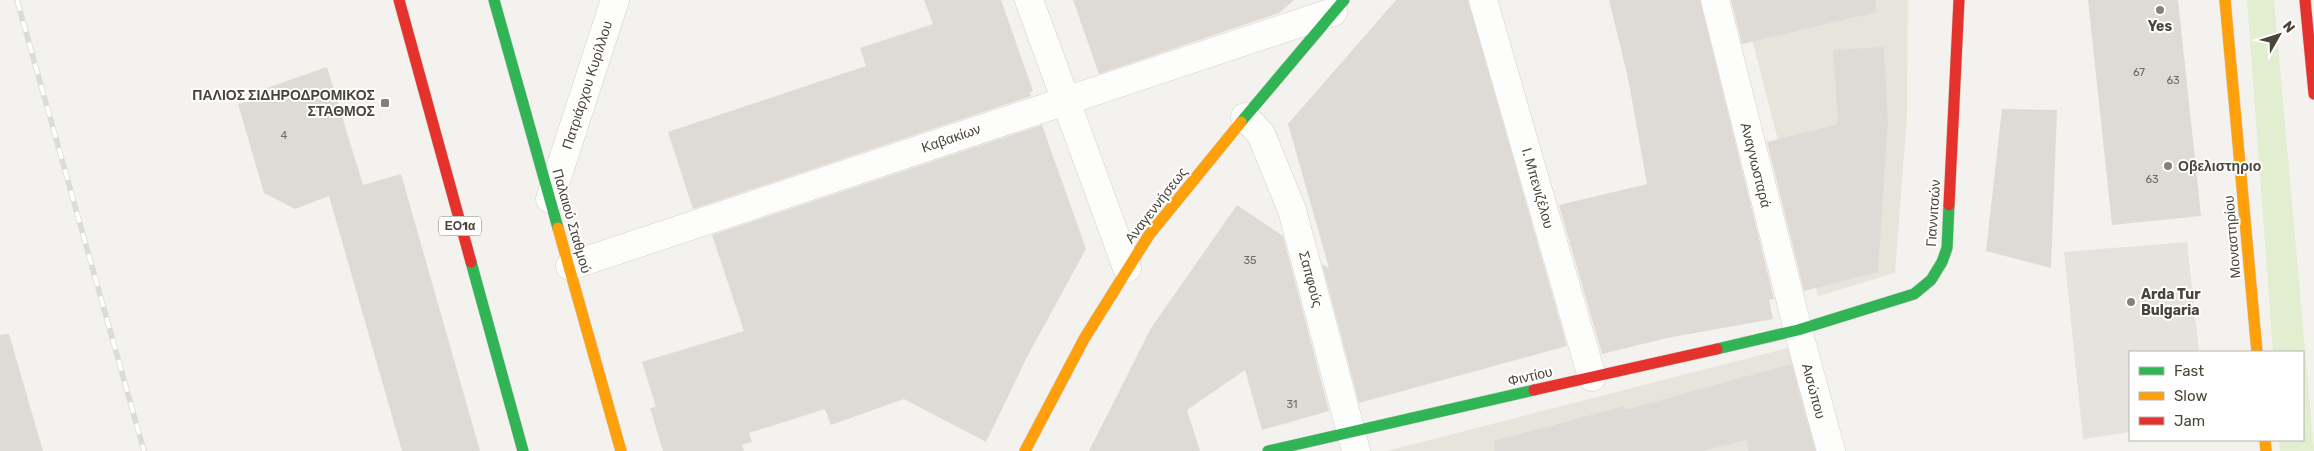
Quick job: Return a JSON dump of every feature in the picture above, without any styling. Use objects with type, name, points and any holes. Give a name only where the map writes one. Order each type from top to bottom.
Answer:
[{"type":"main road","name":"ΕΟ1α","points":[[399,0],[523,451]]},
{"type":"main road","name":"Παλαιού Σταθμού","points":[[494,0],[621,451]]},
{"type":"main road","name":"Γιαννιτσών","points":[[1798,330],[1914,294],[1927,286],[1937,274],[1946,248],[1959,0]]},
{"type":"main road","name":"Μοναστηρίου","points":[[2225,0],[2257,351]]},
{"type":"main road","points":[[2305,0],[2314,94]]},
{"type":"main road","name":"Αναγεννήσεως","points":[[1024,451],[1084,339],[1127,268],[1166,213],[1338,6]]},
{"type":"main road","name":"Φιντίου","points":[[1268,451],[1354,442],[1592,377],[1798,330]]},
{"type":"street","name":"Πατριάρχου Κυρίλλου","points":[[550,199],[615,0]]},
{"type":"street","points":[[1029,0],[1127,268]]},
{"type":"street","name":"Ι. Μπενιζέλου","points":[[1484,0],[1592,377]]},
{"type":"street","name":"Αναγνωσταρά","points":[[1714,0],[1798,330]]},
{"type":"street","name":"Καβακίων","points":[[570,266],[1066,100],[1338,6]]},
{"type":"street","name":"Σαπφούς","points":[[1244,117],[1261,134],[1292,210],[1354,442]]},
{"type":"street","name":"Αισώπου","points":[[1798,330],[1831,451]]},
{"type":"shaded area","points":[[1742,0],[1908,0],[1907,116],[1895,273],[1818,296]]},
{"type":"shaded area","name":"Arda Tur Bulgaria","points":[[2187,242],[2199,351],[2129,351],[2129,432],[2083,439],[2064,252]]},
{"type":"shaded area","points":[[1796,346],[1819,451],[1387,451]]},
{"type":"green space","points":[[2247,0],[2274,0],[2314,451],[2280,451],[2279,441],[2304,441],[2304,351],[2273,351]]},
{"type":"building","points":[[924,0],[1001,0],[1033,91],[1030,92],[1031,96],[693,209],[668,132],[866,66],[860,48],[933,24]]},
{"type":"building","points":[[1073,0],[1294,0],[1279,13],[1099,74]]},
{"type":"building","points":[[1396,0],[1468,0],[1567,346],[1359,403],[1322,264],[1329,268],[1288,124]]},
{"type":"building","points":[[1609,0],[1700,0],[1774,299],[1769,300],[1773,319],[1667,338],[1602,354],[1559,205],[1647,184],[1628,78]]},
{"type":"building","points":[[1731,0],[1875,0],[1877,12],[1742,44]]},
{"type":"building","points":[[2088,0],[2178,0],[2201,216],[2112,225]]},
{"type":"building","points":[[1884,47],[1888,122],[1878,272],[1804,291],[1767,142],[1838,124],[1833,50]]},
{"type":"building","points":[[327,67],[363,185],[401,174],[480,451],[402,451],[329,196],[295,209],[264,193],[238,104],[257,99],[256,92]]},
{"type":"building","points":[[2002,109],[2057,110],[2051,268],[1986,251]]},
{"type":"building","points":[[1042,125],[1086,249],[1027,357],[986,442],[904,399],[831,425],[825,409],[749,433],[752,442],[742,445],[744,451],[663,451],[650,408],[656,407],[642,362],[744,331],[712,235]]},
{"type":"building","points":[[1237,205],[1283,236],[1329,411],[1262,430],[1245,370],[1187,410],[1200,451],[1089,451],[1151,328]]},
{"type":"building","points":[[9,334],[43,451],[0,451],[0,335]]},
{"type":"building","points":[[1791,364],[1815,451],[1749,451],[1746,440],[1703,451],[1495,451],[1494,441],[1624,406],[1625,410]]},
{"type":"railway","points":[[17,0],[144,451]]},
{"type":"traffic: fast","points":[[494,0],[558,228]]},
{"type":"traffic: fast","points":[[1241,122],[1344,0]]},
{"type":"traffic: fast","points":[[1717,349],[1798,330],[1914,294],[1931,280],[1942,262],[1947,248],[1949,205]]},
{"type":"traffic: fast","points":[[471,262],[523,451]]},
{"type":"traffic: fast","points":[[1268,451],[1534,390]]},
{"type":"traffic: slow","points":[[2225,0],[2257,351]]},
{"type":"traffic: slow","points":[[1025,451],[1084,339],[1149,235],[1241,122]]},
{"type":"traffic: slow","points":[[558,228],[621,451]]},
{"type":"traffic: slow","points":[[2265,441],[2266,451]]},
{"type":"traffic: jam","points":[[399,0],[471,262]]},
{"type":"traffic: jam","points":[[1949,205],[1959,0]]},
{"type":"traffic: jam","points":[[2305,0],[2314,94]]},
{"type":"traffic: jam","points":[[1534,390],[1717,349]]},
{"type":"place","name":"Yes","points":[[2160,10]]},
{"type":"place","name":"ΠΑΛΙΟΣ ΣΙΔΗΡΟΔΡΟΜΙΚΟΣ ΣΤΑΘΜΟΣ","points":[[385,103]]},
{"type":"place","name":"Οβελιστηριο","points":[[2168,166]]},
{"type":"place","name":"Arda Tur Bulgaria","points":[[2131,302]]}]
